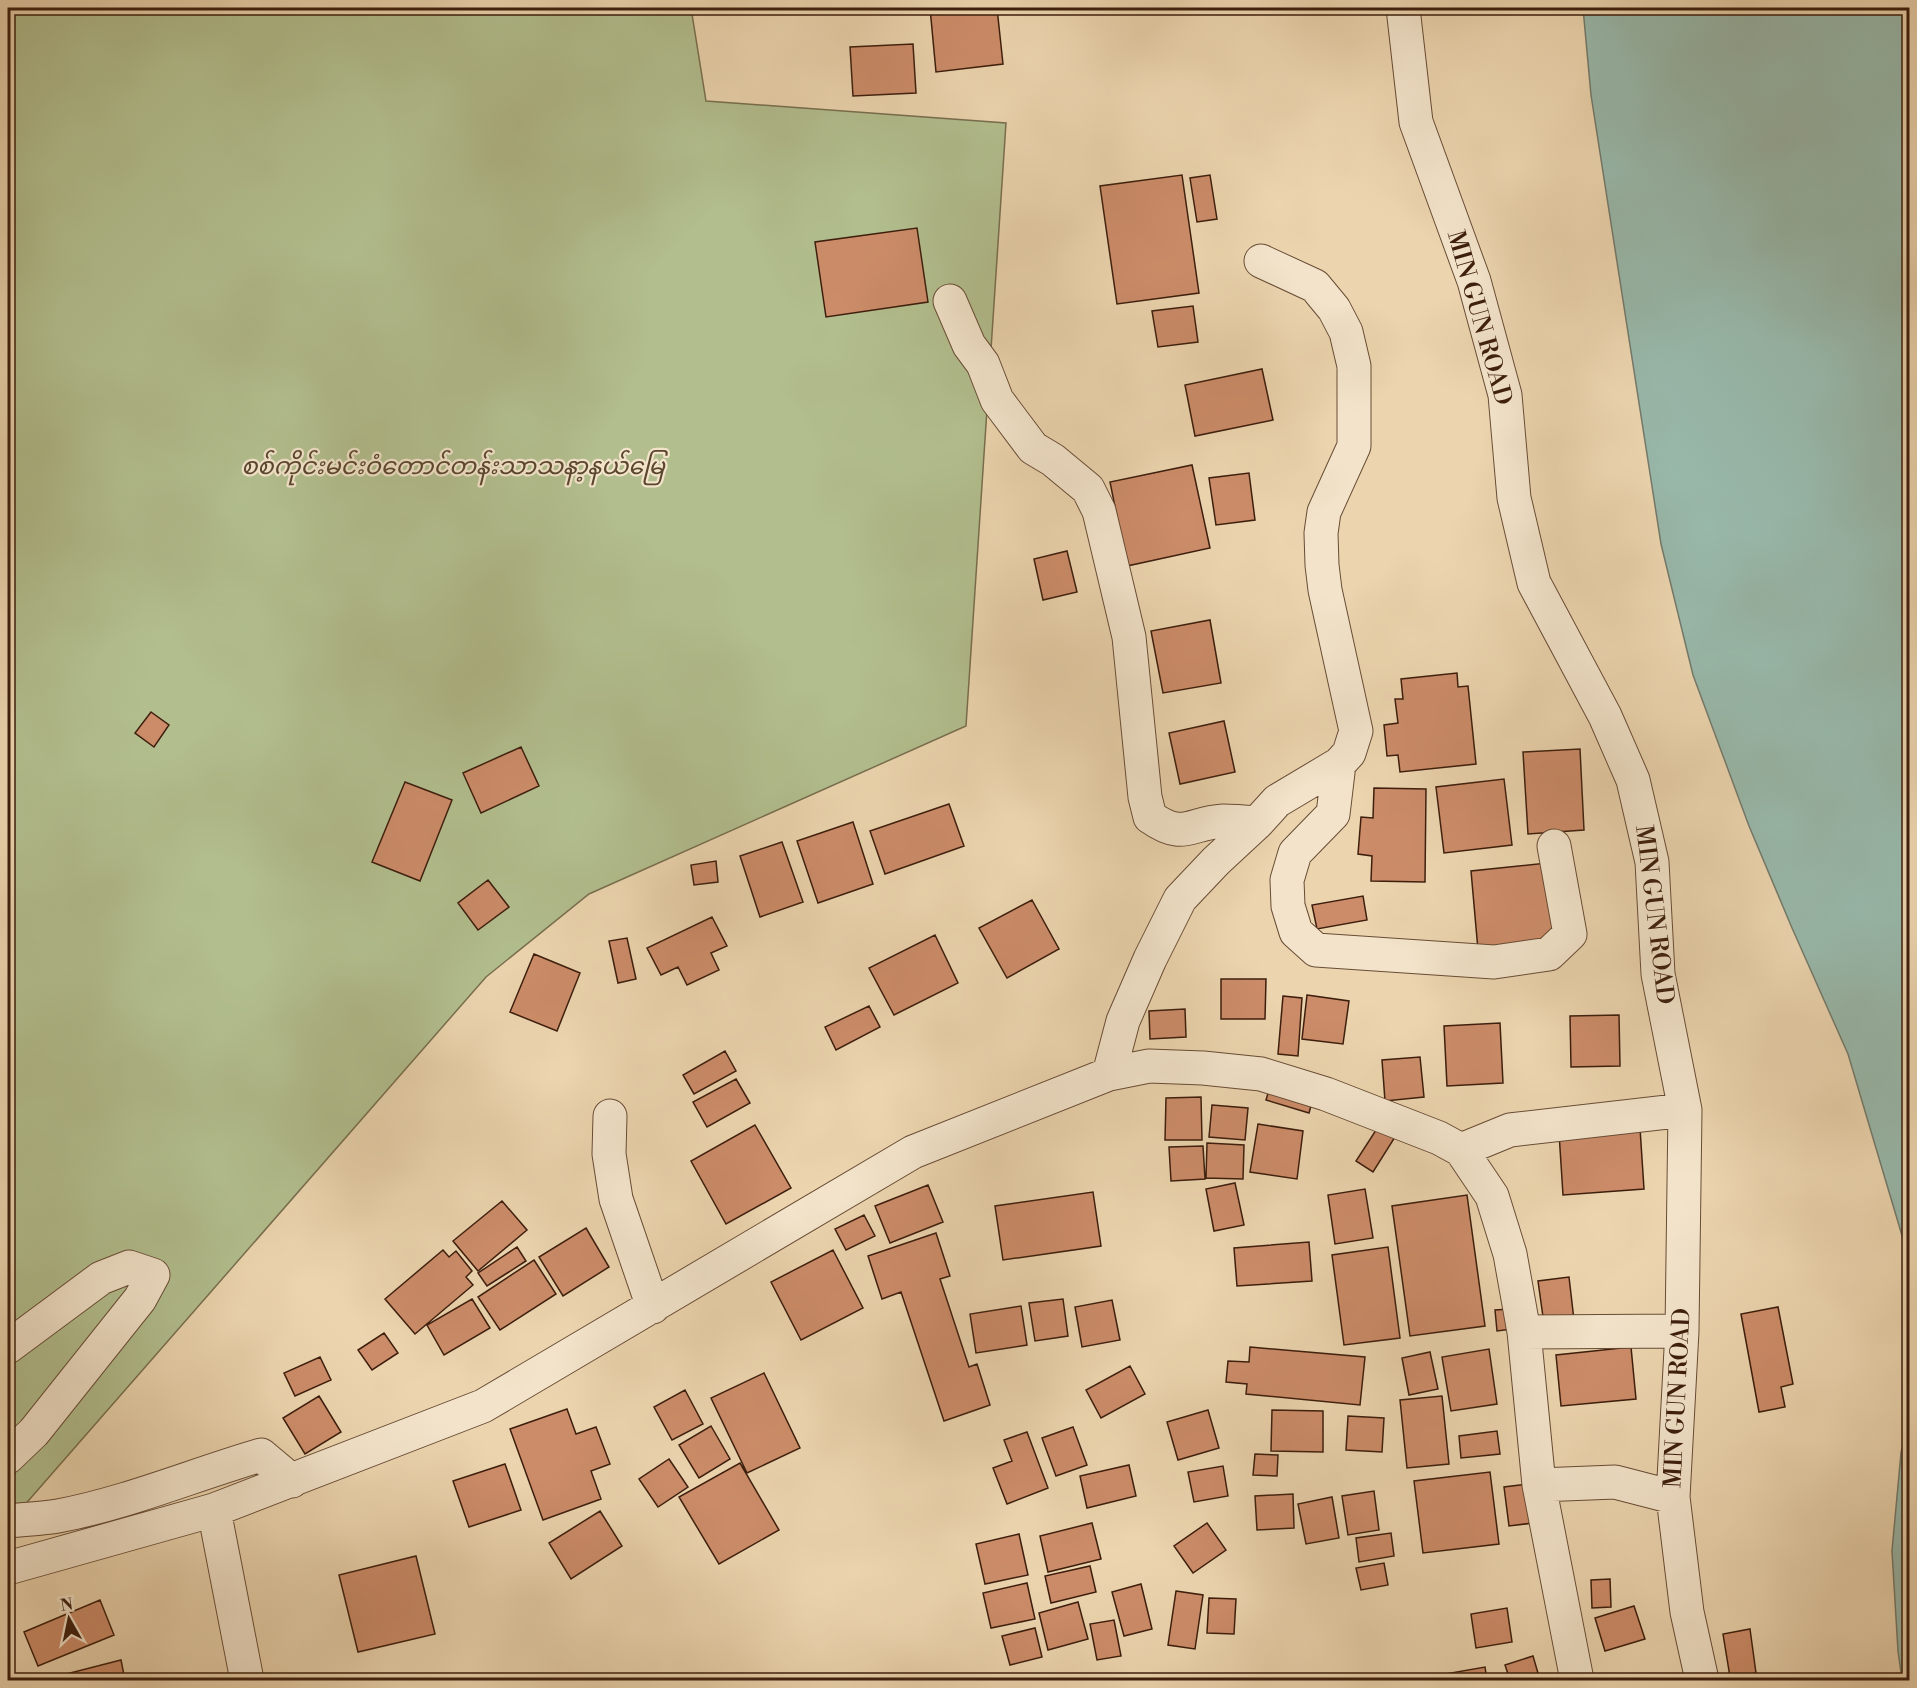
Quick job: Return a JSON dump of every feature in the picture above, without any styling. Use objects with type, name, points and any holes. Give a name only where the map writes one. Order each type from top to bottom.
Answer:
[{"type":"street","name":"MIN GUN ROAD","points":[[1403,8],[1416,122],[1474,281],[1505,395],[1514,498],[1534,583],[1605,716],[1633,780],[1652,862],[1658,974],[1685,1110],[1682,1330],[1673,1497],[1687,1612],[1702,1680]]},
{"type":"street","points":[[1109,1074],[1123,1021],[1180,899],[1277,801],[1339,764],[1349,753],[1356,731],[1325,590],[1321,533],[1324,512],[1354,446],[1354,366],[1346,332],[1334,309],[1315,286],[1262,261]]},
{"type":"street","points":[[950,302],[969,345],[983,364],[997,400],[1033,448],[1053,460],[1088,489],[1099,511],[1129,637],[1145,797],[1150,817],[1164,827],[1181,830],[1221,821],[1257,823]]},
{"type":"street","points":[[1339,764],[1333,814],[1295,853],[1287,880],[1288,906],[1296,932],[1316,950],[1494,962],[1549,954],[1570,934],[1554,846]]},
{"type":"street","points":[[8,1568],[214,1510],[483,1406],[914,1152],[1109,1074],[1149,1066],[1203,1068],[1261,1074],[1326,1094],[1439,1138],[1461,1150],[1492,1196],[1510,1254],[1524,1332],[1539,1485],[1577,1680]]},
{"type":"street","points":[[1461,1150],[1510,1130],[1685,1110]]},
{"type":"street","points":[[610,1116],[609,1154],[616,1199],[653,1307]]},
{"type":"street","points":[[8,1347],[101,1278],[129,1267],[153,1275],[140,1299],[34,1432],[8,1456]]},
{"type":"street","points":[[1524,1332],[1682,1330]]},
{"type":"street","points":[[8,1521],[57,1516],[129,1498],[205,1471],[261,1455],[292,1481]]},
{"type":"street","points":[[1539,1485],[1615,1482],[1673,1497]]},
{"type":"street","points":[[214,1510],[247,1680]]},
{"type":"green space","name":"စစ်ကိုင်းမင်းဝံတောင်တန်းသာသနာ့နယ်မြေ","points":[[8,8],[691,8],[706,101],[1006,123],[966,726],[589,894],[486,977],[8,1524]]},
{"type":"shaded area","points":[[1583,8],[1909,8],[1909,1259],[1848,1054],[1749,826],[1693,675],[1661,544],[1591,95]]},
{"type":"shaded area","points":[[1909,1417],[1910,1680],[1902,1680],[1892,1551],[1901,1453]]},
{"type":"building","points":[[930,8],[997,8],[1003,64],[936,72]]},
{"type":"building","points":[[913,44],[916,93],[853,96],[850,47]]},
{"type":"building","points":[[1182,175],[1199,293],[1117,304],[1100,186]]},
{"type":"building","points":[[1210,175],[1217,219],[1197,222],[1190,178]]},
{"type":"building","points":[[917,228],[928,302],[826,317],[815,242]]},
{"type":"building","points":[[1193,306],[1198,342],[1158,347],[1152,311]]},
{"type":"building","points":[[1262,369],[1273,420],[1195,436],[1185,385]]},
{"type":"building","points":[[1192,465],[1210,548],[1127,566],[1110,482]]},
{"type":"building","points":[[1249,473],[1255,520],[1216,525],[1209,478]]},
{"type":"building","points":[[1067,551],[1077,592],[1043,600],[1034,559]]},
{"type":"building","points":[[1210,620],[1221,683],[1163,693],[1151,631]]},
{"type":"building","points":[[1457,673],[1458,687],[1468,686],[1476,764],[1400,772],[1398,755],[1387,756],[1384,725],[1398,723],[1395,699],[1403,699],[1401,679]]},
{"type":"building","points":[[151,712],[169,725],[154,747],[135,733]]},
{"type":"building","points":[[1224,721],[1235,772],[1180,784],[1169,733]]},
{"type":"building","points":[[521,747],[539,786],[481,813],[463,773]]},
{"type":"building","points":[[1580,749],[1584,830],[1528,834],[1523,752]]},
{"type":"building","points":[[1504,779],[1512,845],[1444,853],[1436,787]]},
{"type":"building","points":[[405,782],[452,800],[420,881],[372,862]]},
{"type":"building","points":[[1374,788],[1426,789],[1425,882],[1371,881],[1372,856],[1358,854],[1361,817],[1373,818]]},
{"type":"building","points":[[949,804],[964,846],[885,874],[870,831]]},
{"type":"building","points":[[853,822],[873,884],[818,903],[797,841]]},
{"type":"building","points":[[782,842],[803,902],[760,917],[740,856]]},
{"type":"building","points":[[716,861],[718,882],[694,885],[691,865]]},
{"type":"building","points":[[1547,863],[1555,943],[1478,950],[1471,871]]},
{"type":"building","points":[[488,880],[509,907],[478,930],[458,903]]},
{"type":"building","points":[[1363,896],[1367,920],[1317,929],[1312,905]]},
{"type":"building","points":[[1032,900],[1059,949],[1007,978],[979,928]]},
{"type":"building","points":[[712,917],[727,946],[711,953],[719,970],[687,985],[678,967],[661,975],[647,948]]},
{"type":"building","points":[[935,935],[958,983],[894,1015],[869,968]]},
{"type":"building","points":[[627,938],[636,979],[618,983],[609,941]]},
{"type":"building","points":[[534,954],[580,973],[557,1031],[510,1012]]},
{"type":"building","points":[[1221,979],[1266,979],[1265,1019],[1221,1019]]},
{"type":"building","points":[[1307,995],[1349,1001],[1343,1044],[1302,1039]]},
{"type":"building","points":[[1283,996],[1302,998],[1298,1056],[1278,1054]]},
{"type":"building","points":[[869,1006],[880,1027],[836,1050],[825,1027]]},
{"type":"building","points":[[1185,1009],[1186,1037],[1150,1039],[1149,1011]]},
{"type":"building","points":[[1619,1015],[1620,1066],[1571,1067],[1570,1016]]},
{"type":"building","points":[[1500,1023],[1503,1083],[1447,1086],[1444,1026]]},
{"type":"building","points":[[725,1051],[736,1071],[694,1094],[683,1075]]},
{"type":"building","points":[[1420,1057],[1424,1097],[1385,1101],[1382,1060]]},
{"type":"building","points":[[736,1079],[750,1103],[707,1127],[693,1102]]},
{"type":"building","points":[[1271,1083],[1314,1095],[1309,1113],[1266,1100]]},
{"type":"building","points":[[1201,1097],[1202,1140],[1165,1140],[1166,1098]]},
{"type":"building","points":[[1212,1105],[1248,1108],[1245,1140],[1209,1137]]},
{"type":"building","points":[[1258,1124],[1303,1131],[1297,1179],[1250,1172]]},
{"type":"building","points":[[755,1125],[791,1188],[726,1224],[691,1161]]},
{"type":"building","points":[[1378,1127],[1395,1137],[1373,1172],[1356,1161]]},
{"type":"building","points":[[1640,1128],[1644,1189],[1563,1195],[1559,1133]]},
{"type":"building","points":[[1207,1143],[1244,1145],[1243,1179],[1206,1178]]},
{"type":"building","points":[[1203,1146],[1205,1179],[1171,1181],[1169,1147]]},
{"type":"building","points":[[1235,1183],[1244,1225],[1214,1231],[1206,1189]]},
{"type":"building","points":[[928,1185],[943,1222],[890,1243],[875,1206]]},
{"type":"building","points":[[1365,1189],[1373,1238],[1335,1244],[1328,1195]]},
{"type":"building","points":[[1093,1192],[1101,1246],[1003,1260],[995,1206]]},
{"type":"building","points":[[1467,1195],[1485,1326],[1410,1336],[1392,1206]]},
{"type":"building","points":[[502,1201],[527,1230],[478,1271],[453,1241]]},
{"type":"building","points":[[864,1215],[875,1236],[846,1250],[835,1229]]},
{"type":"building","points":[[586,1228],[609,1267],[563,1296],[539,1257]]},
{"type":"building","points":[[936,1233],[950,1276],[940,1279],[969,1367],[977,1364],[990,1405],[944,1421],[901,1292],[882,1299],[868,1256]]},
{"type":"building","points":[[1309,1242],[1312,1281],[1237,1286],[1234,1248]]},
{"type":"building","points":[[517,1247],[526,1261],[487,1286],[478,1273]]},
{"type":"building","points":[[1388,1247],[1400,1338],[1344,1345],[1332,1255]]},
{"type":"building","points":[[443,1250],[449,1257],[456,1251],[472,1271],[466,1277],[473,1285],[415,1334],[385,1299]]},
{"type":"building","points":[[833,1250],[863,1308],[801,1340],[771,1282]]},
{"type":"building","points":[[534,1260],[556,1294],[500,1330],[478,1297]]},
{"type":"building","points":[[1569,1277],[1574,1320],[1544,1324],[1538,1281]]},
{"type":"building","points":[[472,1299],[490,1328],[444,1355],[427,1325]]},
{"type":"building","points":[[1063,1299],[1068,1336],[1035,1341],[1029,1303]]},
{"type":"building","points":[[1112,1300],[1120,1340],[1082,1347],[1075,1307]]},
{"type":"building","points":[[1021,1306],[1027,1345],[976,1353],[970,1314]]},
{"type":"building","points":[[1778,1307],[1793,1384],[1781,1387],[1785,1407],[1759,1412],[1741,1314]]},
{"type":"building","points":[[1510,1309],[1512,1329],[1497,1331],[1495,1310]]},
{"type":"building","points":[[384,1333],[398,1353],[372,1370],[358,1350]]},
{"type":"building","points":[[1250,1347],[1365,1357],[1360,1405],[1246,1394],[1247,1384],[1226,1382],[1228,1361],[1249,1362]]},
{"type":"building","points":[[1631,1347],[1636,1399],[1561,1406],[1556,1355]]},
{"type":"building","points":[[1489,1349],[1497,1404],[1451,1411],[1442,1357]]},
{"type":"building","points":[[1430,1352],[1438,1389],[1409,1395],[1402,1358]]},
{"type":"building","points":[[320,1357],[331,1380],[295,1396],[284,1373]]},
{"type":"building","points":[[1130,1366],[1145,1394],[1101,1418],[1086,1390]]},
{"type":"building","points":[[764,1373],[800,1448],[747,1473],[711,1398]]},
{"type":"building","points":[[685,1390],[703,1424],[672,1440],[654,1407]]},
{"type":"building","points":[[319,1396],[341,1432],[305,1454],[283,1418]]},
{"type":"building","points":[[1442,1396],[1449,1464],[1407,1468],[1400,1400]]},
{"type":"building","points":[[567,1409],[576,1434],[596,1427],[610,1464],[591,1471],[601,1499],[543,1520],[510,1429]]},
{"type":"building","points":[[1208,1410],[1219,1448],[1178,1460],[1167,1422]]},
{"type":"building","points":[[1272,1410],[1323,1411],[1323,1452],[1271,1451]]},
{"type":"building","points":[[1348,1416],[1384,1418],[1382,1452],[1346,1450]]},
{"type":"building","points":[[711,1426],[730,1459],[699,1478],[679,1445]]},
{"type":"building","points":[[1073,1427],[1087,1465],[1056,1476],[1042,1438]]},
{"type":"building","points":[[1497,1431],[1500,1454],[1461,1458],[1459,1436]]},
{"type":"building","points":[[1027,1432],[1048,1488],[1007,1504],[993,1468],[1012,1461],[1004,1440]]},
{"type":"building","points":[[1255,1454],[1278,1455],[1277,1476],[1253,1475]]},
{"type":"building","points":[[669,1459],[688,1487],[658,1507],[639,1479]]},
{"type":"building","points":[[740,1463],[779,1530],[719,1564],[679,1497]]},
{"type":"building","points":[[505,1464],[521,1510],[469,1527],[453,1481]]},
{"type":"building","points":[[1129,1465],[1136,1496],[1087,1508],[1080,1476]]},
{"type":"building","points":[[1223,1466],[1228,1496],[1194,1502],[1188,1472]]},
{"type":"building","points":[[1490,1472],[1499,1544],[1423,1553],[1414,1481]]},
{"type":"building","points":[[1528,1484],[1533,1523],[1509,1526],[1504,1487]]},
{"type":"building","points":[[1374,1491],[1379,1530],[1348,1535],[1342,1496]]},
{"type":"building","points":[[1293,1494],[1294,1528],[1257,1530],[1255,1496]]},
{"type":"building","points":[[1332,1497],[1339,1538],[1306,1544],[1298,1504]]},
{"type":"building","points":[[600,1511],[622,1546],[571,1579],[549,1543]]},
{"type":"building","points":[[1092,1523],[1101,1559],[1048,1572],[1040,1536]]},
{"type":"building","points":[[1207,1523],[1226,1550],[1193,1573],[1174,1546]]},
{"type":"building","points":[[1391,1533],[1394,1556],[1359,1562],[1356,1538]]},
{"type":"building","points":[[1019,1534],[1028,1575],[985,1584],[976,1544]]},
{"type":"building","points":[[416,1556],[435,1634],[358,1652],[339,1575]]},
{"type":"building","points":[[1384,1563],[1388,1585],[1361,1590],[1356,1568]]},
{"type":"building","points":[[1090,1566],[1096,1592],[1051,1603],[1045,1576]]},
{"type":"building","points":[[1610,1579],[1611,1607],[1592,1608],[1591,1580]]},
{"type":"building","points":[[1027,1583],[1035,1619],[991,1628],[983,1593]]},
{"type":"building","points":[[1141,1584],[1152,1629],[1124,1636],[1112,1592]]},
{"type":"building","points":[[1176,1591],[1203,1595],[1195,1649],[1168,1645]]},
{"type":"building","points":[[1209,1598],[1236,1599],[1234,1634],[1207,1633]]},
{"type":"building","points":[[100,1600],[114,1635],[38,1666],[24,1632]]},
{"type":"building","points":[[1078,1602],[1088,1639],[1048,1650],[1039,1613]]},
{"type":"building","points":[[1634,1606],[1645,1639],[1605,1651],[1595,1618]]},
{"type":"building","points":[[1507,1608],[1512,1642],[1476,1648],[1471,1614]]},
{"type":"building","points":[[1114,1620],[1121,1656],[1097,1660],[1090,1624]]},
{"type":"building","points":[[1035,1628],[1042,1657],[1010,1665],[1002,1636]]},
{"type":"building","points":[[1750,1629],[1756,1673],[1730,1677],[1723,1634]]},
{"type":"building","points":[[1533,1656],[1540,1680],[1510,1680],[1505,1665]]},
{"type":"building","points":[[121,1660],[125,1680],[72,1680],[70,1673]]},
{"type":"building","points":[[1485,1667],[1487,1680],[1447,1680],[1445,1674]]}]
